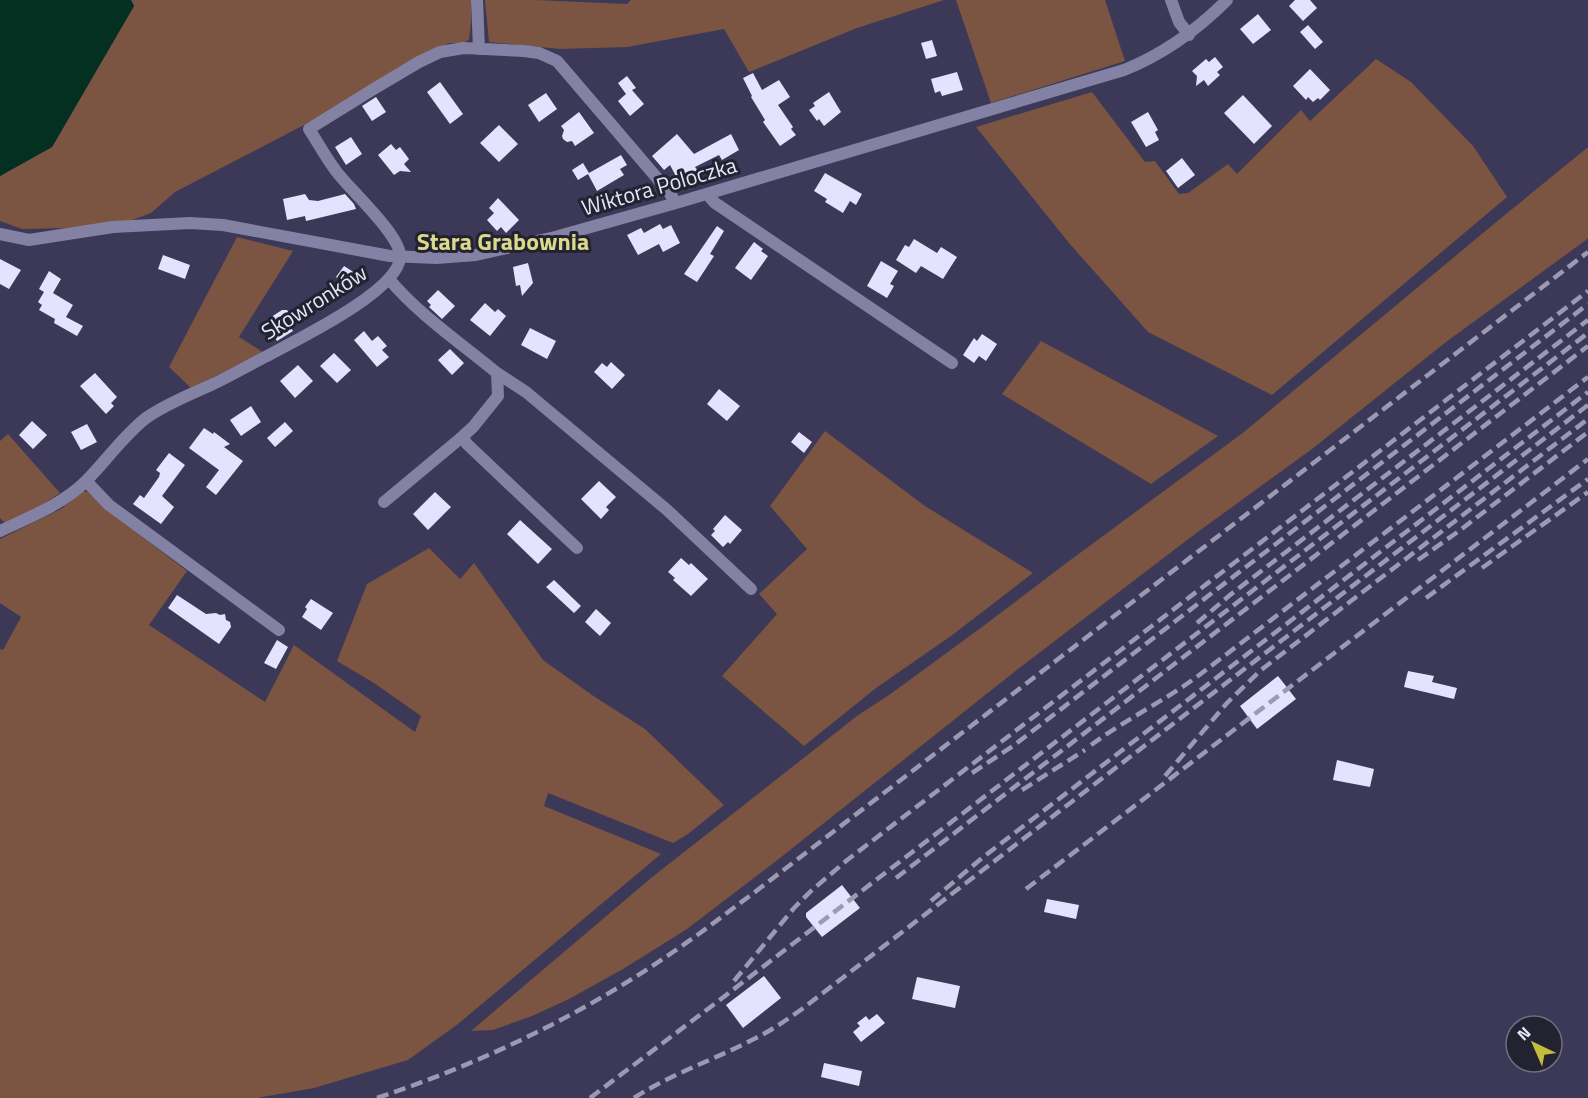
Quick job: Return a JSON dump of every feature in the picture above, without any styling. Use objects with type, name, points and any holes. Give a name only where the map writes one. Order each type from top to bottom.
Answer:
[{"type":"street","points":[[477,0],[479,49]]},
{"type":"street","points":[[1171,0],[1179,22],[1189,35]]},
{"type":"street","name":"Wiktora Poloczka","points":[[0,234],[29,240],[113,227],[190,223],[223,225],[401,257],[448,257],[493,252],[676,203],[1118,72],[1154,57],[1189,35],[1227,0]]},
{"type":"street","points":[[401,257],[399,248],[381,220],[337,173],[309,129],[379,85],[434,55],[456,49],[539,53],[557,61],[676,203]]},
{"type":"street","points":[[707,194],[715,203],[952,363]]},
{"type":"street","name":"Skowronków","points":[[0,531],[71,494],[119,443],[156,411],[322,327],[357,304],[389,279],[396,270],[401,257]]},
{"type":"street","points":[[389,279],[414,305],[497,373],[526,392],[666,509],[751,589]]},
{"type":"street","points":[[384,502],[473,427],[498,396],[497,373]]},
{"type":"street","points":[[462,437],[577,548]]},
{"type":"street","points":[[86,480],[109,505],[279,630]]},
{"type":"shaded area","points":[[0,0],[131,0],[134,6],[52,147],[0,176]]},
{"type":"shaded area","points":[[131,0],[471,0],[471,23],[469,40],[462,43],[449,43],[428,53],[306,124],[175,192],[151,213],[113,227],[22,229],[0,221],[0,176],[52,147],[134,6]]},
{"type":"shaded area","points":[[485,0],[627,4],[631,0],[944,0],[857,28],[749,72],[724,29],[627,47],[560,49],[489,42]]},
{"type":"shaded area","points":[[956,0],[1105,0],[1125,61],[991,103]]},
{"type":"shaded area","points":[[1376,59],[1411,82],[1473,146],[1507,197],[1272,395],[1148,332],[1069,243],[976,127],[1092,92],[1145,162],[1155,161],[1179,194],[1188,193],[1228,164],[1237,174],[1301,110],[1310,121]]},
{"type":"shaded area","points":[[1588,147],[1588,238],[1586,240],[1446,342],[1312,449],[1195,534],[1018,669],[687,929],[569,999],[493,1030],[471,1031],[651,878],[857,716],[986,624],[1244,432]]},
{"type":"shaded area","points":[[237,237],[293,251],[239,337],[263,352],[191,388],[169,367]]},
{"type":"shaded area","points":[[1041,341],[1218,436],[1151,484],[1002,394]]},
{"type":"shaded area","points":[[825,431],[925,506],[1033,573],[951,636],[876,688],[804,746],[722,676],[777,614],[759,594],[807,549],[770,506]]},
{"type":"shaded area","points":[[8,434],[60,493],[6,524],[0,518],[0,441]]},
{"type":"shaded area","points":[[83,491],[88,492],[104,508],[187,571],[149,625],[265,702],[294,645],[415,732],[421,716],[374,683],[337,661],[367,584],[429,548],[460,579],[474,563],[543,660],[645,729],[724,805],[673,843],[548,793],[544,806],[661,854],[458,1024],[408,1060],[314,1088],[257,1098],[0,1098],[0,649],[3,650],[21,617],[0,603],[0,539],[61,509]]},
{"type":"building","points":[[1295,0],[1310,0],[1317,8],[1303,21],[1289,6]]},
{"type":"building","points":[[1258,14],[1271,30],[1253,44],[1240,29]]},
{"type":"building","points":[[1308,25],[1323,42],[1315,49],[1300,32]]},
{"type":"building","points":[[932,40],[937,56],[926,59],[921,43]]},
{"type":"building","points":[[1215,57],[1223,67],[1217,72],[1220,75],[1208,86],[1204,80],[1196,86],[1197,76],[1192,71],[1206,59],[1209,62]]},
{"type":"building","points":[[1310,69],[1330,90],[1320,100],[1318,98],[1313,102],[1308,97],[1306,100],[1293,86]]},
{"type":"building","points":[[957,72],[963,90],[942,96],[940,91],[935,93],[931,79]]},
{"type":"building","points":[[753,73],[762,90],[779,80],[790,97],[778,105],[796,135],[780,146],[763,122],[765,120],[743,78]]},
{"type":"building","points":[[627,76],[636,88],[632,90],[644,104],[630,116],[618,101],[626,94],[618,83]]},
{"type":"building","points":[[440,82],[463,114],[450,124],[427,92]]},
{"type":"building","points":[[829,92],[841,112],[824,126],[809,110],[815,106],[813,103]]},
{"type":"building","points":[[546,93],[557,109],[539,122],[528,105]]},
{"type":"building","points":[[1243,95],[1272,126],[1254,144],[1224,113]]},
{"type":"building","points":[[376,97],[386,112],[372,121],[362,106]]},
{"type":"building","points":[[579,112],[594,133],[575,146],[572,141],[567,142],[563,139],[564,130],[561,126]]},
{"type":"building","points":[[1148,112],[1158,130],[1155,132],[1159,140],[1146,147],[1131,122]]},
{"type":"building","points":[[499,125],[518,144],[499,162],[480,143]]},
{"type":"building","points":[[677,134],[694,154],[731,134],[739,150],[722,160],[719,155],[695,167],[698,171],[679,182],[670,165],[664,170],[652,156]]},
{"type":"building","points":[[351,137],[362,154],[346,165],[335,147]]},
{"type":"building","points":[[391,144],[396,150],[400,147],[409,159],[404,164],[411,172],[400,171],[394,175],[378,155]]},
{"type":"building","points":[[621,155],[627,165],[620,169],[624,175],[597,191],[588,174],[578,180],[572,170],[583,163],[589,173]]},
{"type":"building","points":[[1182,158],[1195,175],[1178,188],[1166,171]]},
{"type":"building","points":[[825,173],[862,194],[856,205],[850,201],[843,213],[825,202],[827,199],[814,191]]},
{"type":"building","points":[[305,194],[309,200],[318,201],[345,194],[356,209],[306,221],[305,216],[287,220],[283,199]]},
{"type":"building","points":[[498,198],[519,220],[506,233],[501,227],[497,231],[487,220],[494,213],[489,208]]},
{"type":"building","points":[[660,224],[663,229],[671,225],[680,243],[663,252],[659,244],[638,255],[627,235],[641,228],[644,233]]},
{"type":"building","points":[[717,226],[724,231],[710,254],[714,256],[697,282],[684,274]]},
{"type":"building","points":[[914,239],[937,253],[941,247],[957,257],[943,279],[921,266],[916,273],[896,260],[905,245],[909,247]]},
{"type":"building","points":[[754,242],[768,256],[751,280],[735,268]]},
{"type":"building","points":[[163,255],[190,265],[185,279],[158,269]]},
{"type":"building","points":[[0,259],[21,270],[9,289],[0,284]]},
{"type":"building","points":[[881,261],[898,271],[890,284],[894,286],[887,298],[867,286]]},
{"type":"building","points":[[528,263],[533,283],[522,296],[520,285],[516,286],[513,267]]},
{"type":"building","points":[[344,266],[355,273],[346,285],[336,277]]},
{"type":"building","points":[[49,271],[61,279],[53,293],[73,305],[66,317],[83,326],[77,336],[54,323],[55,319],[39,310],[42,305],[38,302],[44,292],[39,289]]},
{"type":"building","points":[[438,290],[455,306],[442,319],[429,307],[431,305],[427,301]]},
{"type":"building","points":[[485,303],[495,312],[498,309],[506,316],[490,336],[470,320]]},
{"type":"building","points":[[282,310],[287,310],[293,320],[288,323],[293,331],[277,341],[265,321]]},
{"type":"building","points":[[530,328],[556,341],[547,359],[521,345]]},
{"type":"building","points":[[364,331],[372,341],[378,336],[387,346],[382,350],[389,357],[377,367],[354,340]]},
{"type":"building","points":[[982,334],[997,344],[986,361],[979,356],[974,363],[963,355],[974,338],[977,341]]},
{"type":"building","points":[[450,349],[464,363],[452,375],[438,360]]},
{"type":"building","points":[[334,353],[351,370],[337,383],[320,366]]},
{"type":"building","points":[[611,362],[625,375],[612,389],[594,372],[602,363],[607,367]]},
{"type":"building","points":[[298,365],[313,381],[295,398],[280,381]]},
{"type":"building","points":[[95,373],[117,397],[111,403],[114,406],[106,414],[80,386]]},
{"type":"building","points":[[719,389],[740,406],[727,421],[707,404]]},
{"type":"building","points":[[251,406],[261,422],[241,436],[230,420]]},
{"type":"building","points":[[32,421],[47,435],[33,449],[19,435]]},
{"type":"building","points":[[285,422],[293,431],[275,447],[267,438]]},
{"type":"building","points":[[87,424],[97,442],[81,450],[71,432]]},
{"type":"building","points":[[204,428],[213,434],[214,432],[230,444],[224,447],[243,461],[216,495],[206,487],[219,470],[189,448]]},
{"type":"building","points":[[799,432],[812,442],[804,453],[791,442]]},
{"type":"building","points":[[169,453],[185,465],[162,496],[174,507],[161,524],[133,504],[140,495],[144,498],[159,477],[160,473],[156,470]]},
{"type":"building","points":[[599,481],[616,497],[606,507],[609,510],[601,519],[581,499]]},
{"type":"building","points":[[435,492],[451,507],[428,530],[413,514]]},
{"type":"building","points":[[725,515],[742,530],[730,544],[728,542],[723,547],[711,535],[715,531],[713,529]]},
{"type":"building","points":[[520,520],[552,549],[538,564],[507,534]]},
{"type":"building","points":[[681,558],[689,565],[691,563],[708,579],[691,596],[673,580],[675,578],[668,572]]},
{"type":"building","points":[[554,580],[581,606],[574,613],[546,587]]},
{"type":"building","points":[[177,595],[206,614],[225,614],[231,627],[219,644],[168,608]]},
{"type":"building","points":[[311,599],[333,613],[321,630],[302,617]]},
{"type":"building","points":[[596,609],[611,623],[600,636],[585,622]]},
{"type":"building","points":[[277,640],[288,647],[276,669],[264,663]]},
{"type":"building","points":[[1408,671],[1434,676],[1432,682],[1457,688],[1454,699],[1404,687]]},
{"type":"building","points":[[1278,676],[1296,699],[1257,729],[1240,706]]},
{"type":"building","points":[[1337,760],[1374,769],[1370,787],[1333,780]]},
{"type":"building","points":[[842,885],[860,908],[822,937],[806,917],[806,913]]},
{"type":"building","points":[[1047,899],[1079,905],[1076,919],[1044,912]]},
{"type":"building","points":[[764,976],[781,998],[743,1028],[726,1005]]},
{"type":"building","points":[[917,977],[960,986],[955,1008],[912,999]]},
{"type":"building","points":[[877,1014],[885,1023],[861,1042],[853,1032],[860,1026],[857,1023],[866,1016],[869,1020]]},
{"type":"building","points":[[824,1063],[862,1071],[859,1086],[821,1077]]},
{"type":"railway","points":[[377,1098],[455,1069],[530,1036],[603,996],[683,945],[1588,252]]},
{"type":"railway","points":[[734,981],[794,908],[846,861],[1588,291]]},
{"type":"railway","points":[[972,773],[1013,746],[1588,304]]},
{"type":"railway","points":[[1197,623],[1230,595],[1588,320]]},
{"type":"railway","points":[[590,1098],[1588,333]]},
{"type":"railway","points":[[896,878],[1588,346]]},
{"type":"railway","points":[[1091,745],[1198,676],[1588,377]]},
{"type":"railway","points":[[931,901],[982,858],[1588,392]]},
{"type":"railway","points":[[634,1098],[662,1082],[757,1038],[802,1009],[1588,405]]},
{"type":"railway","points":[[1165,776],[1227,703],[1261,670],[1588,419]]},
{"type":"railway","points":[[1418,560],[1588,432]]},
{"type":"railway","points":[[1026,889],[1588,459]]},
{"type":"railway","points":[[1426,598],[1588,479]]},
{"type":"railway","points":[[1482,568],[1588,492]]},
{"type":"railway","points":[[1022,790],[1085,750]]},
{"type":"district","name":"Stara Grabownia","points":[[503,242]]}]
